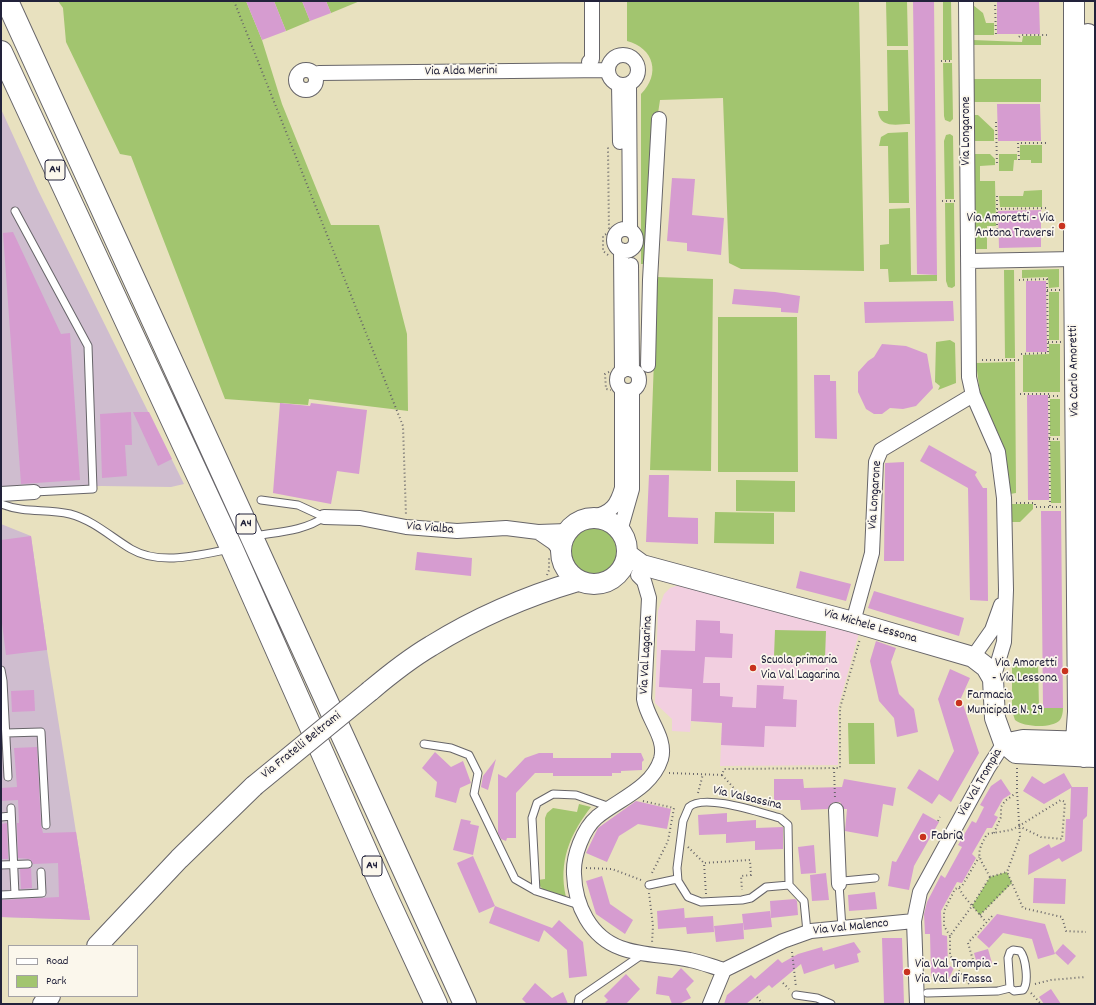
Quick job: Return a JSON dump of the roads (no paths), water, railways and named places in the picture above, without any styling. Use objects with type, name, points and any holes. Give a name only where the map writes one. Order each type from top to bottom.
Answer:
[{"type":"highway","name":"A4","points":[[7,1],[465,1004]]},
{"type":"highway","name":"A4","points":[[1,52],[232,549],[384,892],[436,1004]]},
{"type":"street","points":[[590,62],[592,59],[592,1]]},
{"type":"street","name":"Via Longarone","points":[[966,1],[969,376],[973,395],[998,452],[1004,503],[1006,590],[1004,642],[994,679]]},
{"type":"street","name":"Via Carlo Amoretti","points":[[1074,1],[1074,259],[1078,712],[1090,746]]},
{"type":"street","name":"Via Carlo Amoretti","points":[[1087,1],[1092,69],[1095,618],[1090,746]]},
{"type":"street","points":[[618,56],[631,57],[637,64],[638,72],[634,80],[624,84],[611,79],[608,70],[611,61],[618,56]]},
{"type":"street","name":"Via Alda Merini","points":[[315,76],[319,73],[608,70]]},
{"type":"street","points":[[624,84],[626,229],[618,231],[614,238],[616,245],[626,250]]},
{"type":"street","points":[[648,365],[650,280],[659,119]]},
{"type":"street","points":[[626,250],[631,280],[627,370]]},
{"type":"street","points":[[626,250],[627,370]]},
{"type":"street","points":[[968,261],[1074,259]]},
{"type":"street","points":[[631,280],[650,280]]},
{"type":"street","points":[[1093,361],[1075,374],[1094,387]]},
{"type":"street","points":[[627,370],[637,373],[639,380],[637,387],[627,391],[618,386],[617,381],[618,375],[627,370]]},
{"type":"street","points":[[627,391],[632,489],[622,524],[621,533],[627,554],[624,564],[618,573],[612,577],[598,584],[578,581],[568,572],[557,557],[566,525],[574,524],[590,514],[603,515],[618,503],[622,488],[627,391]]},
{"type":"street","name":"Via Longarone","points":[[857,627],[872,553],[876,462],[881,450],[973,395]]},
{"type":"street","points":[[1,494],[34,492]]},
{"type":"street","points":[[590,514],[614,525],[621,533]]},
{"type":"street","name":"Via Vialba","points":[[324,517],[360,518],[406,527],[457,531],[506,528],[538,532],[566,525]]},
{"type":"street","name":"Via Vialba","points":[[538,532],[554,544],[557,557]]},
{"type":"street","name":"Via Michele Lessona","points":[[627,554],[640,564],[673,574],[857,627],[973,656],[986,667],[994,679]]},
{"type":"street","name":"Via Fratelli Beltrami","points":[[98,945],[179,859],[254,786],[370,691],[430,646],[557,578],[557,557]]},
{"type":"street","name":"Via Michele Lessona","points":[[612,577],[673,574]]},
{"type":"street","name":"Via Val Lagarina","points":[[638,575],[644,581],[649,598],[644,699],[646,709],[662,746],[661,759],[648,782],[597,817],[588,828],[579,847],[573,866],[574,888],[578,905],[596,932],[621,949],[691,960],[724,970]]},
{"type":"street","name":"Via Fratelli Beltrami","points":[[541,587],[578,581]]},
{"type":"street","name":"Via Longarone","points":[[973,656],[992,630],[1006,590]]},
{"type":"street","points":[[994,679],[995,718],[1004,743],[1023,740],[1090,746]]},
{"type":"street","name":"Via Val Trompia","points":[[917,1004],[914,921],[920,892],[988,768],[1004,743]]},
{"type":"street","points":[[836,810],[839,884]]},
{"type":"street","name":"Via Val Malenco","points":[[724,970],[808,932],[914,921]]},
{"type":"street","points":[[710,1004],[724,970]]},
{"type":"lane","points":[[16,211],[88,346],[93,489],[34,492]]},
{"type":"lane","points":[[261,500],[298,505],[324,517]]},
{"type":"lane","points":[[1,504],[15,510],[70,514],[89,521],[132,550],[150,556],[191,556],[232,549]]},
{"type":"lane","points":[[252,537],[297,529],[315,523],[324,517]]},
{"type":"lane","points":[[1,670],[8,777]]},
{"type":"lane","points":[[6,734],[42,732],[46,825]]},
{"type":"lane","points":[[424,744],[451,748],[469,755],[478,773],[474,794],[515,879],[536,891],[578,905]]},
{"type":"lane","points":[[536,891],[532,818],[537,803],[553,794],[576,795],[612,808]]},
{"type":"lane","name":"Via Valsassina","points":[[714,802],[780,818],[788,825],[790,847],[787,863],[789,884],[766,887],[751,898],[742,900],[696,902],[688,897],[680,886],[678,879],[676,868],[680,840],[686,812],[691,804],[714,802]]},
{"type":"lane","points":[[11,808],[15,894]]},
{"type":"lane","points":[[1,817],[11,816]]},
{"type":"lane","points":[[1,866],[28,864]]},
{"type":"lane","points":[[1,895],[42,893],[41,872]]},
{"type":"lane","points":[[842,928],[839,884],[843,882],[875,878]]},
{"type":"lane","points":[[649,884],[678,879]]},
{"type":"lane","points":[[789,884],[801,897],[805,905],[808,932]]},
{"type":"lane","points":[[927,993],[998,991],[1010,988],[1014,991],[1025,988],[1024,957],[1020,951],[1013,950],[1008,958],[1010,988]]},
{"type":"lane","points":[[578,1004],[579,998],[648,953]]},
{"type":"lane","points":[[796,995],[817,998],[831,1004]]},
{"type":"place","name":"Via Amoretti - Via Antona Traversi","points":[[1062,226]]},
{"type":"place","name":"Scuola primaria Via Val Lagarina","points":[[753,668]]},
{"type":"place","name":"Via Amoretti - Via Lessona","points":[[1065,671]]},
{"type":"place","name":"Farmacia Municipale N. 29","points":[[959,703]]},
{"type":"place","name":"FabriQ","points":[[923,837]]},
{"type":"place","name":"Via Val Trompia - Via Val di Fassa","points":[[907,972]]}]
